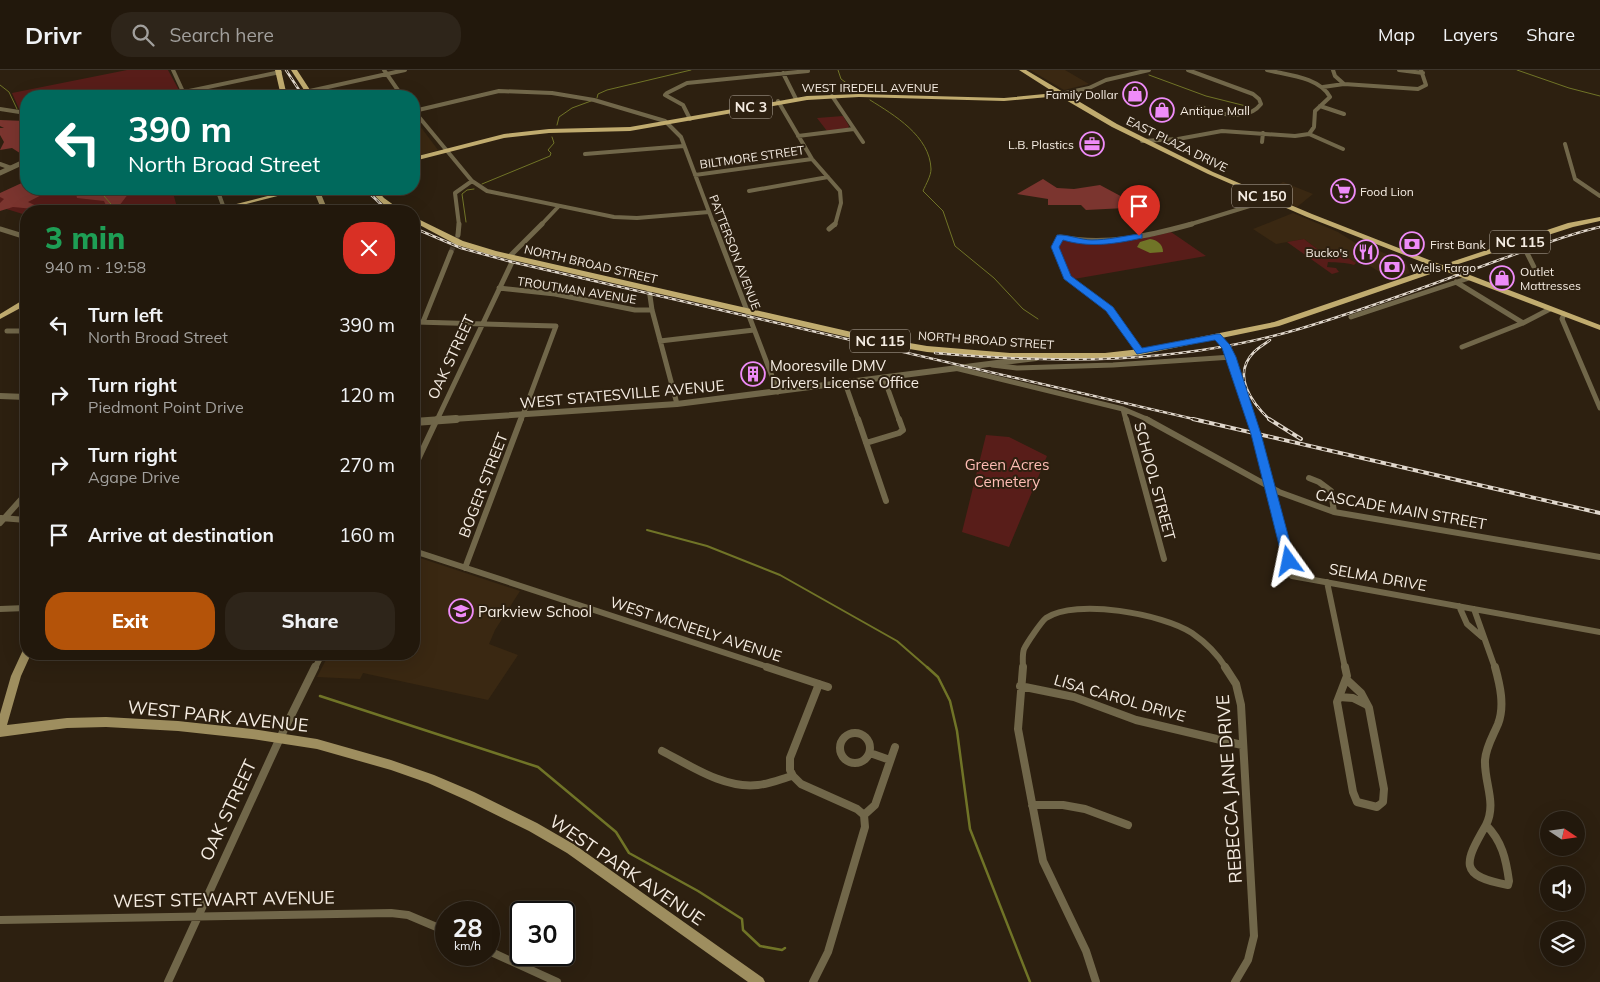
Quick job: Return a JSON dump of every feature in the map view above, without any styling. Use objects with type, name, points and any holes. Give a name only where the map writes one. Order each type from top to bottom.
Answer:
[{"type":"main road","points":[[284,90],[279,71],[289,70]]},
{"type":"main road","points":[[294,70],[306,90]]},
{"type":"main road","name":"EAST PLAZA DRIVE","points":[[1022,70],[1142,141],[1205,172],[1269,200],[1442,267]]},
{"type":"main road","name":"WEST IREDELL AVENUE","points":[[420,157],[472,142],[515,134],[558,130],[618,130],[668,124],[796,98],[832,96],[1025,99],[1060,94]]},
{"type":"main road","points":[[243,205],[280,195]]},
{"type":"main road","points":[[378,195],[390,205]]},
{"type":"main road","name":"NC 115","points":[[1442,267],[1571,225],[1600,218]]},
{"type":"main road","name":"NORTH BROAD STREET","points":[[420,222],[460,242],[512,258],[888,343],[1040,357],[1105,356],[1140,352],[1276,324],[1442,267]]},
{"type":"main road","name":"NC 150","points":[[1442,267],[1600,328]]},
{"type":"main road","points":[[0,317],[20,305]]},
{"type":"main road","points":[[0,732],[16,676],[23,660]]},
{"type":"main road","name":"WEST PARK AVENUE","points":[[0,732],[67,723],[106,722],[178,726],[280,738],[317,744],[364,756],[430,779],[533,827],[571,849],[759,982]]},
{"type":"street","points":[[173,70],[182,90]]},
{"type":"street","points":[[384,70],[398,90]]},
{"type":"street","points":[[325,90],[405,70]]},
{"type":"street","name":"WEST IREDELL AVENUE","points":[[1060,94],[1089,88],[1106,80],[1149,70]]},
{"type":"street","points":[[1188,70],[1253,94],[1259,99],[1261,104],[1254,112],[1248,114],[1207,111]]},
{"type":"street","points":[[1271,70],[1324,87],[1344,84],[1418,89],[1426,85],[1422,71],[1399,70]]},
{"type":"street","points":[[1333,70],[1335,76],[1344,84]]},
{"type":"street","points":[[201,90],[279,71]]},
{"type":"street","points":[[690,120],[683,105],[665,95],[676,88],[702,81],[808,71]]},
{"type":"street","points":[[783,74],[796,98]]},
{"type":"street","points":[[1309,134],[1314,127],[1313,113],[1315,109],[1330,97],[1324,87]]},
{"type":"street","points":[[420,110],[492,92],[519,90],[588,98],[668,124]]},
{"type":"street","points":[[832,96],[863,142]]},
{"type":"street","points":[[778,101],[812,159],[836,185],[841,197],[835,224],[829,229]]},
{"type":"street","points":[[1320,106],[1344,114]]},
{"type":"street","points":[[0,109],[20,113]]},
{"type":"street","points":[[420,119],[472,181],[487,191],[558,207],[627,218],[709,212]]},
{"type":"street","name":"PATTERSON AVENUE","points":[[668,124],[678,133],[684,146],[778,392]]},
{"type":"street","points":[[798,136],[854,128]]},
{"type":"street","points":[[1142,141],[1178,139],[1222,131],[1295,136],[1309,134],[1343,149]]},
{"type":"street","points":[[1262,142],[1263,133]]},
{"type":"street","points":[[1565,144],[1575,179],[1600,196]]},
{"type":"street","points":[[585,154],[684,146]]},
{"type":"street","name":"BILTMORE STREET","points":[[695,175],[812,159]]},
{"type":"street","points":[[0,164],[11,168]]},
{"type":"street","points":[[0,173],[20,164]]},
{"type":"street","points":[[750,191],[828,177]]},
{"type":"street","points":[[458,235],[461,224],[455,202],[455,192],[472,181]]},
{"type":"street","points":[[1140,352],[1109,309],[1067,277],[1055,247],[1060,237],[1076,242],[1094,243],[1139,236],[1269,200]]},
{"type":"street","name":"OAK STREET","points":[[420,456],[512,258],[558,207]]},
{"type":"street","points":[[0,229],[20,235]]},
{"type":"street","points":[[0,236],[8,231]]},
{"type":"street","points":[[1514,244],[1526,250],[1534,267]]},
{"type":"street","points":[[451,252],[422,322],[482,324]]},
{"type":"street","points":[[1352,317],[1470,278]]},
{"type":"street","points":[[1456,282],[1523,323]]},
{"type":"street","name":"TROUTMAN AVENUE","points":[[499,288],[556,294],[611,306],[652,310]]},
{"type":"street","points":[[649,289],[652,310],[677,404]]},
{"type":"street","points":[[1462,347],[1523,323],[1550,309]]},
{"type":"street","points":[[1564,314],[1562,319],[1600,408]]},
{"type":"street","name":"BOGER STREET","points":[[465,568],[556,326],[482,324]]},
{"type":"street","points":[[660,341],[754,330]]},
{"type":"street","points":[[6,331],[20,331]]},
{"type":"street","points":[[1217,336],[1232,357],[1271,488]]},
{"type":"street","name":"WEST STATESVILLE AVENUE","points":[[420,422],[677,404],[1040,357]]},
{"type":"street","points":[[988,364],[1017,368],[1113,365],[1232,357]]},
{"type":"street","name":"CASCADE MAIN STREET","points":[[954,368],[1123,409],[1169,430],[1271,488],[1311,506],[1334,512],[1600,557]]},
{"type":"street","points":[[866,443],[899,433],[903,430],[884,378]]},
{"type":"street","points":[[845,383],[886,501]]},
{"type":"street","points":[[0,396],[20,397]]},
{"type":"street","name":"SCHOOL STREET","points":[[1123,409],[1164,559]]},
{"type":"street","points":[[1308,478],[1319,482],[1331,491],[1334,512]]},
{"type":"street","name":"SELMA DRIVE","points":[[1271,488],[1292,576],[1600,632]]},
{"type":"street","points":[[1,520],[20,500]]},
{"type":"street","points":[[1,520],[20,520]]},
{"type":"street","name":"WEST MCNEELY AVENUE","points":[[420,553],[828,687]]},
{"type":"street","points":[[1327,582],[1346,679],[1337,702],[1353,792],[1357,802],[1377,807],[1382,804],[1384,799],[1384,789],[1368,705],[1359,691],[1346,679]]},
{"type":"street","points":[[1459,606],[1467,624],[1483,637]]},
{"type":"street","points":[[0,609],[20,608]]},
{"type":"street","name":"REBECCA JANE DRIVE","points":[[1096,982],[1083,945],[1050,881],[1043,861],[1018,729],[1024,650],[1044,619],[1058,612],[1095,608],[1162,619],[1192,633],[1208,646],[1236,684],[1241,705],[1254,936],[1252,953],[1244,970],[1235,982]]},
{"type":"street","points":[[1474,609],[1499,685],[1502,708],[1500,721],[1486,751],[1484,762],[1492,812],[1472,849],[1469,862],[1473,873],[1480,878],[1508,885],[1509,881],[1502,845],[1497,835],[1486,825]]},
{"type":"street","name":"OAK STREET","points":[[168,982],[197,915],[280,738],[319,660]]},
{"type":"street","points":[[818,684],[790,758],[789,764],[792,776],[801,784],[848,804],[864,815]]},
{"type":"street","name":"LISA CAROL DRIVE","points":[[1020,686],[1074,697],[1136,720],[1242,744]]},
{"type":"street","points":[[1339,697],[1353,698],[1368,705]]},
{"type":"street","points":[[851,734],[860,734],[870,744],[870,753],[861,762],[847,761],[839,750],[840,741],[851,734]]},
{"type":"street","points":[[813,982],[828,952],[837,926],[864,833],[864,815],[875,805],[894,747]]},
{"type":"street","points":[[662,750],[711,775],[738,785],[757,786],[792,776]]},
{"type":"street","points":[[870,753],[890,760]]},
{"type":"street","points":[[1032,805],[1063,805],[1085,810],[1128,825]]},
{"type":"street","name":"WEST STEWART AVENUE","points":[[0,920],[391,913],[408,915],[435,926]]},
{"type":"street","points":[[500,956],[557,982]]},
{"type":"shaded area","points":[[1030,70],[1065,70],[1089,84],[1064,90]]},
{"type":"shaded area","points":[[0,120],[20,121],[20,153],[12,148],[0,150],[4,142],[0,135],[0,128],[4,128],[0,126]]},
{"type":"shaded area","points":[[420,126],[438,150],[420,155]]},
{"type":"shaded area","points":[[1043,179],[1057,188],[1074,189],[1100,185],[1128,200],[1158,199],[1145,207],[1086,210],[1081,205],[1048,205],[1048,199],[1017,194]]},
{"type":"shaded area","points":[[1283,182],[1313,194],[1297,207],[1264,193]]},
{"type":"shaded area","points":[[20,184],[20,195],[41,195],[28,202],[34,205],[20,205],[20,208],[13,207],[0,211],[0,203],[4,199],[0,197],[0,193]]},
{"type":"shaded area","points":[[76,195],[127,195],[120,205],[106,205],[104,201],[77,198]]},
{"type":"shaded area","points":[[1293,213],[1338,232],[1357,244],[1361,242],[1388,255],[1393,253],[1402,256],[1400,259],[1405,261],[1410,273],[1392,280],[1359,259],[1356,263],[1334,249],[1320,251],[1304,239],[1276,244],[1253,229]]},
{"type":"shaded area","points":[[1150,239],[1159,243],[1163,252],[1150,253],[1137,247],[1140,242]]},
{"type":"shaded area","name":"Parkview School","points":[[420,558],[520,591],[495,630],[489,644],[518,655],[488,700],[363,673],[360,679],[317,677],[326,660],[420,660]]},
{"type":"green space","points":[[127,70],[168,70],[179,90],[27,90]]},
{"type":"green space","points":[[20,91],[20,111],[12,93]]},
{"type":"green space","points":[[843,116],[849,126],[848,128],[827,131],[817,118]]},
{"type":"green space","points":[[20,184],[20,195],[174,195],[176,205],[20,205],[20,213],[0,207],[0,196]]},
{"type":"green space","points":[[1171,232],[1206,256],[1074,279],[1069,274],[1059,248],[1063,240],[1090,244],[1117,243]]},
{"type":"green space","points":[[1304,239],[1320,251],[1334,249],[1356,263],[1354,265],[1328,262],[1327,267],[1336,268],[1339,272],[1332,274],[1287,242]]},
{"type":"green space","name":"Green Acres Cemetery","points":[[986,435],[1009,437],[1047,456],[1009,547],[962,532]]},
{"type":"waterway","points":[[597,98],[598,94],[607,90],[691,70]]},
{"type":"waterway","points":[[838,70],[841,79],[860,93]]},
{"type":"waterway","points":[[1517,70],[1569,88],[1600,96]]},
{"type":"waterway","points":[[1149,75],[1206,96],[1250,107]]},
{"type":"waterway","points":[[0,85],[9,92],[17,109]]},
{"type":"waterway","points":[[870,100],[900,120],[918,137],[924,146],[929,157],[931,169],[923,191],[943,211],[955,246],[994,278],[1023,309],[1038,319]]},
{"type":"waterway","points":[[557,125],[559,117],[572,108],[591,101]]},
{"type":"waterway","points":[[482,184],[550,156],[551,153],[548,150],[554,143],[552,137]]},
{"type":"waterway","points":[[466,222],[462,194],[467,190],[474,189]]},
{"type":"waterway","points":[[103,195],[112,205]]},
{"type":"waterway","points":[[647,530],[707,546],[780,575],[897,641],[928,668]]},
{"type":"waterway","points":[[927,667],[938,677],[950,701],[957,731],[970,829],[1030,982]]},
{"type":"waterway","points":[[320,696],[538,767],[616,832],[629,853],[698,891],[742,919],[743,930],[760,946],[782,950],[785,948]]},
{"type":"tunnel","points":[[451,252],[458,235]]},
{"type":"railway","points":[[286,70],[299,90]]},
{"type":"railway","points":[[371,195],[382,205]]},
{"type":"railway","points":[[935,353],[1027,359],[1118,358],[1164,355],[1254,341],[1299,329],[1400,296],[1549,242],[1600,227]]},
{"type":"railway","points":[[420,231],[461,248],[512,262],[1198,420]]},
{"type":"railway","points":[[1269,419],[1251,397],[1244,379],[1244,370],[1247,361],[1256,350],[1270,340]]},
{"type":"railway","points":[[1193,419],[1600,513]]},
{"type":"railway","points":[[1269,419],[1301,439]]},
{"type":"place","name":"Family Dollar","points":[[1135,94]]},
{"type":"place","name":"Antique Mall","points":[[1162,110]]},
{"type":"place","name":"L.B. Plastics","points":[[1092,144]]},
{"type":"place","name":"Food Lion","points":[[1343,191]]},
{"type":"place","name":"First Bank","points":[[1412,244]]},
{"type":"place","name":"Bucko's","points":[[1366,252]]},
{"type":"place","name":"Wells Fargo","points":[[1392,267]]},
{"type":"place","name":"Outlet Mattresses","points":[[1502,278]]},
{"type":"place","name":"Mooresville DMV Drivers License Office","points":[[753,374]]},
{"type":"place","name":"Parkview School","points":[[461,611]]},
{"type":"route","points":[[1139,236],[1094,243],[1076,242],[1060,237],[1055,243],[1055,247],[1067,277],[1074,284],[1101,301],[1109,309],[1140,352],[1217,336],[1226,347],[1232,357],[1239,386],[1256,434],[1278,512],[1289,561]]}]
